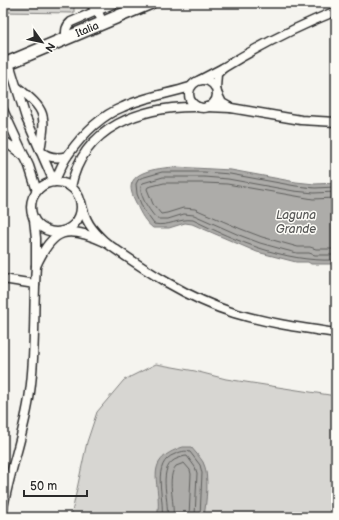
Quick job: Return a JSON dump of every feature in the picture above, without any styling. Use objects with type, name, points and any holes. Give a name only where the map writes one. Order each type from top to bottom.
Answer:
[{"type":"street","points":[[90,3],[99,7]]},
{"type":"street","points":[[66,38],[67,25],[71,22],[99,7],[115,3]]},
{"type":"street","name":"Italia","points":[[6,64],[150,3]]},
{"type":"street","points":[[99,7],[103,23]]},
{"type":"street","points":[[54,182],[67,156],[94,125],[108,115],[128,105],[190,87],[199,80],[279,36],[336,11]]},
{"type":"street","points":[[6,64],[17,87],[26,118],[54,182]]},
{"type":"street","points":[[207,107],[214,102],[217,74],[222,68]]},
{"type":"street","points":[[199,80],[207,80],[210,82],[216,90],[222,103],[231,108]]},
{"type":"street","points":[[17,87],[36,103],[41,112],[44,124],[40,151]]},
{"type":"street","points":[[190,87],[190,100],[198,107]]},
{"type":"street","points":[[71,187],[74,173],[78,164],[99,137],[110,128],[126,119],[153,110],[174,107],[231,108],[301,120],[336,122]]},
{"type":"street","points":[[3,110],[25,156],[37,191]]},
{"type":"street","points":[[3,140],[25,156]]},
{"type":"street","points":[[40,151],[44,155],[56,158],[67,156]]},
{"type":"street","points":[[105,242],[81,233],[55,233],[46,231],[39,227],[31,213],[31,205],[37,191],[42,186],[54,182],[60,182],[71,187],[76,191],[89,226],[105,242],[142,268],[200,300],[233,313],[258,320],[336,333]]},
{"type":"street","points":[[36,266],[47,245],[55,237],[76,224],[80,217],[81,202]]},
{"type":"street","points":[[3,508],[23,430],[30,392],[33,361],[36,266],[36,238],[34,220]]},
{"type":"street","points":[[3,279],[35,284]]},
{"type":"shaded area","points":[[3,3],[74,3],[74,13],[3,12]]},
{"type":"shaded area","points":[[156,364],[195,371],[226,379],[336,396],[336,517],[71,517],[87,442],[97,412],[124,380]]},
{"type":"water","name":"Laguna Grande","points":[[175,167],[231,170],[315,184],[336,183],[336,266],[333,264],[296,262],[257,252],[192,224],[185,223],[169,228],[153,228],[144,218],[133,197],[131,187],[133,181],[142,173],[148,171]]},
{"type":"water","points":[[183,447],[191,447],[202,460],[205,468],[207,489],[204,517],[157,517],[157,467],[161,459]]}]
